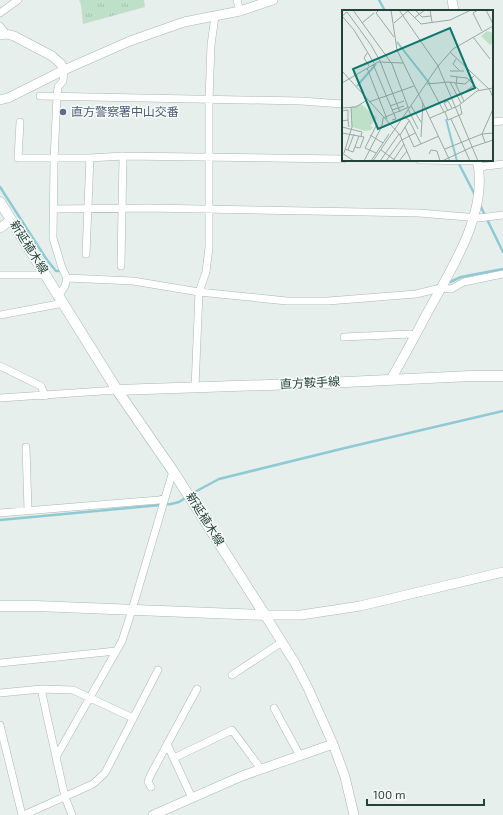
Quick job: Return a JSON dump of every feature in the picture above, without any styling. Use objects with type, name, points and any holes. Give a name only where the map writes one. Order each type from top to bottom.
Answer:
[{"type":"main road","name":"新延植木線","points":[[0,202],[62,299],[117,390],[174,471],[265,615]]},
{"type":"main road","name":"直方鞍手線","points":[[117,390],[503,376]]},
{"type":"main road","points":[[0,606],[265,615]]},
{"type":"street","points":[[0,13],[18,0]]},
{"type":"street","points":[[237,0],[240,11]]},
{"type":"street","points":[[0,100],[8,98],[64,70],[130,41],[184,22],[240,11],[273,0]]},
{"type":"street","points":[[452,0],[454,10]]},
{"type":"street","points":[[195,388],[199,292],[206,272],[209,247],[209,100],[211,45],[215,16]]},
{"type":"street","points":[[0,315],[62,299],[67,278],[62,268],[53,238],[54,158],[57,96],[58,87],[63,81],[64,70],[61,64],[52,56],[14,36],[2,32]]},
{"type":"street","points":[[40,96],[301,101],[342,104]]},
{"type":"street","points":[[493,122],[503,121]]},
{"type":"street","points":[[20,122],[18,158],[210,156],[342,159]]},
{"type":"street","points":[[121,266],[124,156]]},
{"type":"street","points":[[86,254],[90,158]]},
{"type":"street","points":[[439,161],[503,164]]},
{"type":"street","points":[[392,379],[464,245],[478,202],[478,163]]},
{"type":"street","points":[[53,209],[123,208],[419,213],[474,218],[503,215]]},
{"type":"street","points":[[0,228],[11,220]]},
{"type":"street","points":[[0,275],[46,274]]},
{"type":"street","points":[[67,278],[133,281],[199,292],[287,300],[328,301],[416,294],[441,288],[451,289],[464,282],[503,274]]},
{"type":"street","points":[[344,337],[410,334],[415,336]]},
{"type":"street","points":[[0,366],[41,386],[45,396]]},
{"type":"street","points":[[0,398],[117,390]]},
{"type":"street","points":[[26,447],[28,510]]},
{"type":"street","points":[[56,757],[122,641],[174,471]]},
{"type":"street","points":[[0,513],[159,500],[165,498]]},
{"type":"street","points":[[265,615],[301,615],[360,606],[503,572]]},
{"type":"street","points":[[265,615],[295,663],[333,744],[345,777],[354,815]]},
{"type":"street","points":[[232,675],[282,642]]},
{"type":"street","points":[[0,663],[116,651]]},
{"type":"street","points":[[0,725],[23,815],[65,798],[93,784],[105,773],[158,670]]},
{"type":"street","points":[[40,689],[65,798],[72,815]]},
{"type":"street","points":[[0,693],[40,689],[72,690],[133,718]]},
{"type":"street","points":[[151,787],[148,782],[150,776],[197,689]]},
{"type":"street","points":[[274,708],[300,756]]},
{"type":"street","points":[[174,758],[232,730],[261,769]]},
{"type":"street","points":[[167,744],[192,798]]},
{"type":"street","points":[[153,815],[242,776],[333,744]]},
{"type":"green space","points":[[79,0],[144,0],[145,7],[83,24]]},
{"type":"waterway","points":[[379,0],[384,10]]},
{"type":"waterway","points":[[458,162],[475,195]]},
{"type":"waterway","points":[[0,187],[47,260],[56,271],[59,271]]},
{"type":"waterway","points":[[480,205],[503,252]]},
{"type":"waterway","points":[[450,282],[461,277],[503,269]]},
{"type":"waterway","points":[[191,494],[219,479],[503,411]]},
{"type":"waterway","points":[[0,520],[171,504],[179,502],[187,497]]},
{"type":"place","name":"直方警察署中山交番","points":[[63,112]]}]
